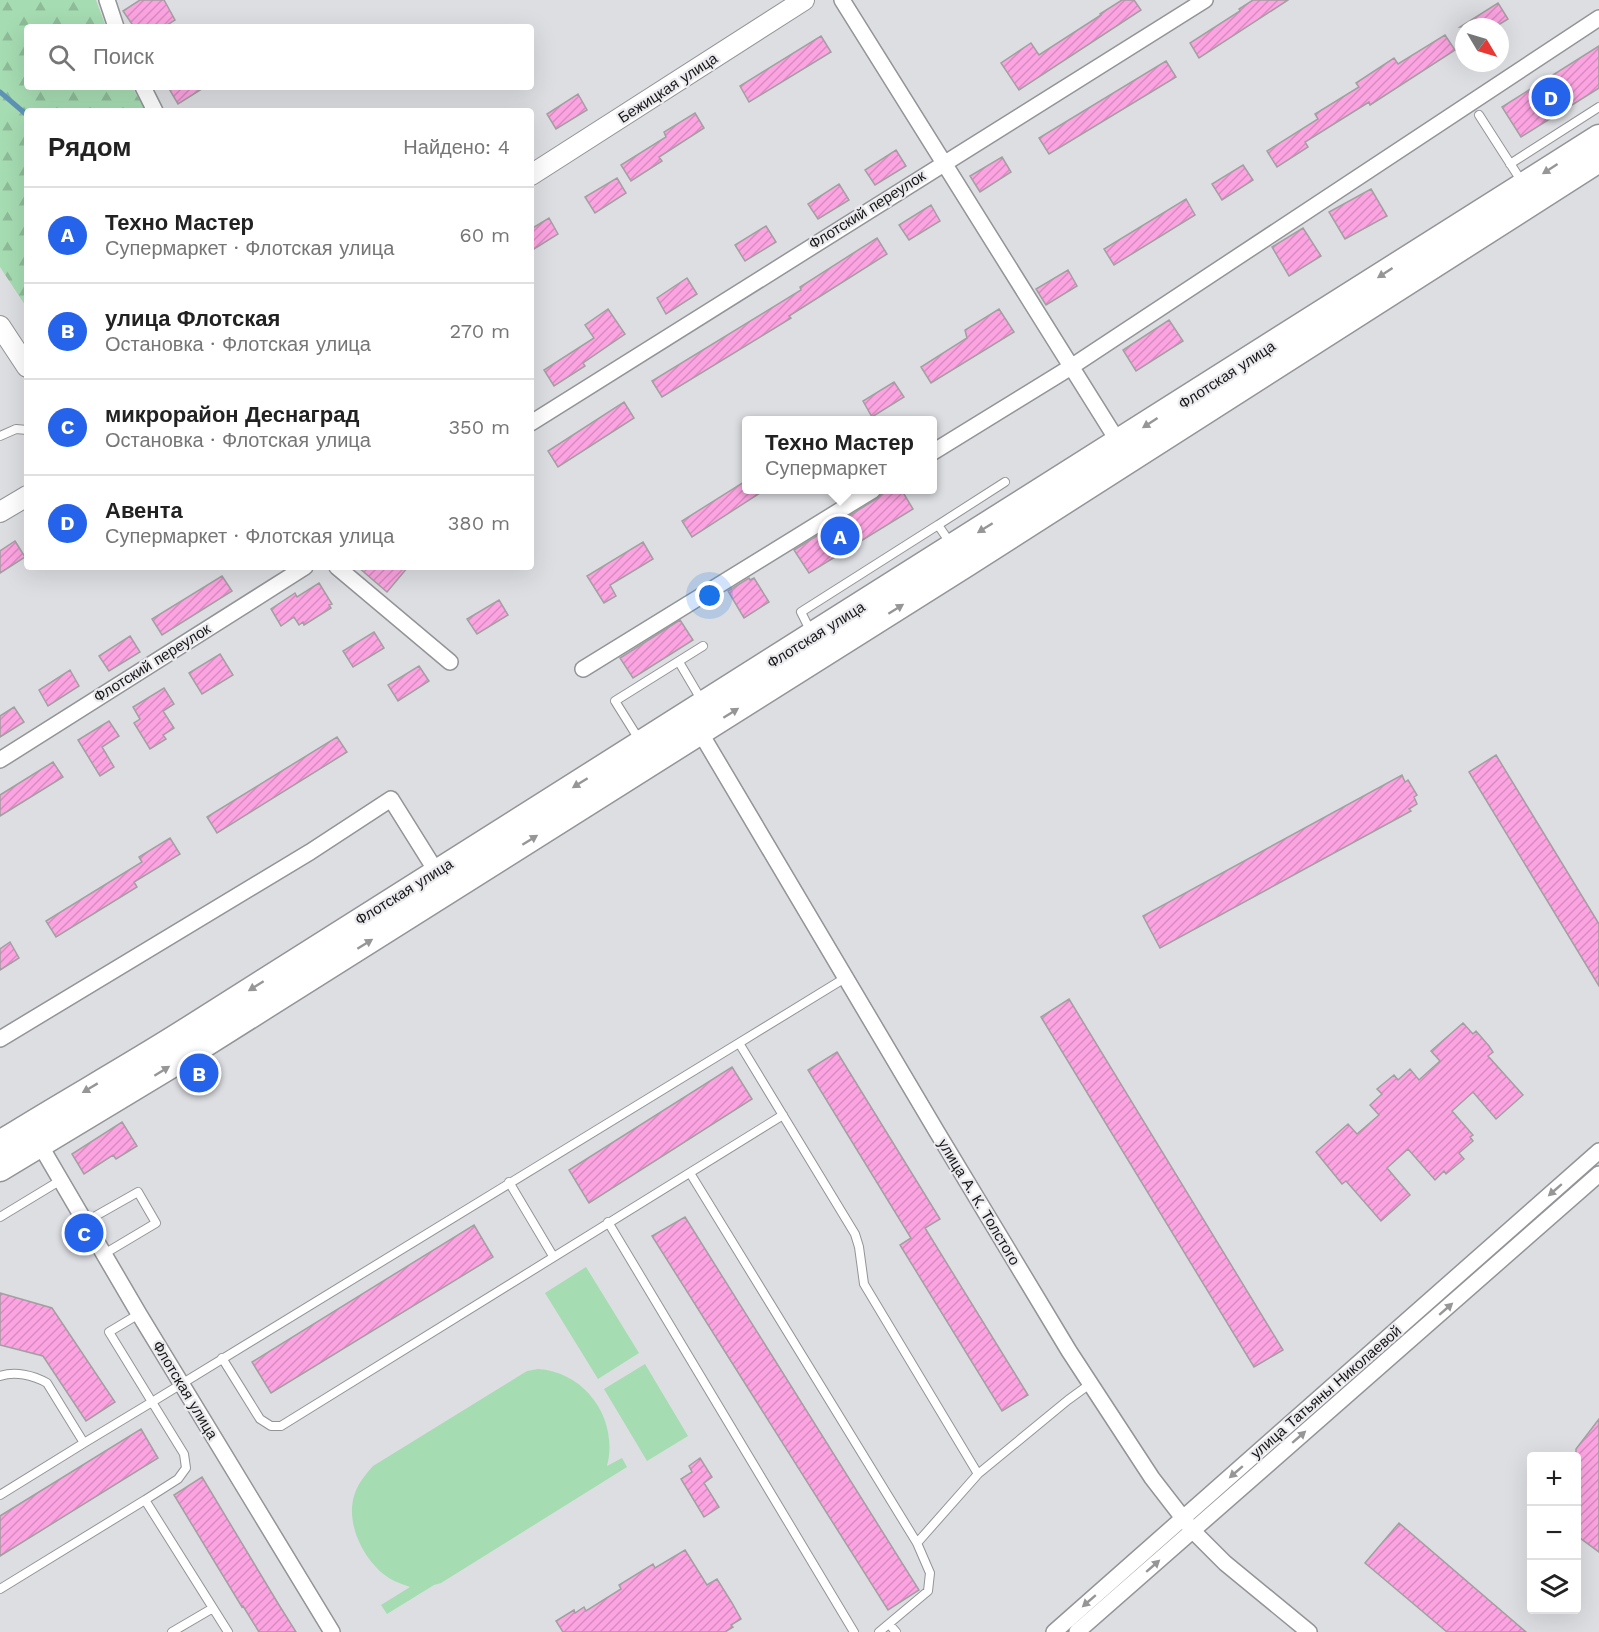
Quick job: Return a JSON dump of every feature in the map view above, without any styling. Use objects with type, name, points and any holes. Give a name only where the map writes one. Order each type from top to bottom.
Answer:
[{"type":"main road","name":"Флотская улица","points":[[0,1143],[174,1038],[436,871],[648,753],[700,732],[1184,427],[1529,193],[1599,137]]},
{"type":"main road","name":"Флотская улица","points":[[0,1169],[41,1146],[648,753],[705,705],[954,547],[1119,443],[1529,193],[1599,160]]},
{"type":"street","points":[[107,0],[115,24]]},
{"type":"street","name":"Бежицкая улица","points":[[534,173],[804,0]]},
{"type":"street","points":[[842,0],[1119,443]]},
{"type":"street","name":"Флотский переулок","points":[[534,421],[943,162],[1205,0]]},
{"type":"street","points":[[937,450],[1071,367],[1599,18]]},
{"type":"street","points":[[144,90],[153,108]]},
{"type":"street","points":[[0,326],[24,362]]},
{"type":"street","points":[[583,669],[865,494]]},
{"type":"street","points":[[0,512],[24,498]]},
{"type":"street","name":"Флотский переулок","points":[[0,760],[300,570]]},
{"type":"street","points":[[341,570],[450,662]]},
{"type":"street","name":"улица А. К. Толстого","points":[[700,732],[1090,1384],[1152,1478],[1182,1519],[1225,1563],[1309,1632]]},
{"type":"street","points":[[0,1039],[310,852],[392,799],[436,871]]},
{"type":"street","name":"Флотская улица","points":[[29,1125],[139,1314],[332,1632]]},
{"type":"street","name":"улица Татьяны Николаевой","points":[[1054,1632],[1599,1151]]},
{"type":"street","name":"улица Татьяны Николаевой","points":[[1077,1632],[1599,1174]]},
{"type":"lane","points":[[1510,164],[1599,107]]},
{"type":"lane","points":[[1479,115],[1529,193]]},
{"type":"lane","points":[[0,436],[16,429],[24,430]]},
{"type":"lane","points":[[813,636],[801,612],[1005,482]]},
{"type":"lane","points":[[938,525],[954,547]]},
{"type":"lane","points":[[648,753],[615,701],[703,646]]},
{"type":"lane","points":[[679,662],[705,705]]},
{"type":"lane","points":[[0,1496],[509,1182],[846,978]]},
{"type":"lane","points":[[739,1043],[855,1234],[864,1284],[978,1474]]},
{"type":"lane","points":[[222,1358],[260,1419],[271,1426],[281,1426],[783,1115]]},
{"type":"lane","points":[[690,1173],[917,1542],[930,1573],[928,1591],[879,1632]]},
{"type":"lane","points":[[0,1217],[61,1180]]},
{"type":"lane","points":[[509,1182],[553,1256]]},
{"type":"lane","points":[[86,1222],[138,1192],[156,1223],[104,1254]]},
{"type":"lane","points":[[608,1222],[854,1632]]},
{"type":"lane","points":[[0,1589],[178,1479],[186,1468],[184,1454],[109,1332],[139,1314]]},
{"type":"lane","points":[[0,1376],[14,1373],[47,1383],[84,1443]]},
{"type":"lane","points":[[917,1542],[978,1474],[1090,1384]]},
{"type":"lane","points":[[145,1500],[228,1632]]},
{"type":"lane","points":[[172,1632],[213,1608]]},
{"type":"lane","points":[[889,1624],[896,1632]]},
{"type":"green space","points":[[0,0],[96,0],[105,24],[24,24],[24,90],[134,90],[144,108],[24,108],[24,303],[0,267]]},
{"type":"green space","points":[[586,1267],[639,1353],[598,1379],[545,1293]]},
{"type":"green space","points":[[645,1364],[688,1436],[647,1461],[604,1389]]},
{"type":"green space","points":[[538,1369],[555,1372],[571,1379],[595,1401],[608,1432],[607,1466],[622,1458],[627,1467],[387,1614],[381,1605],[410,1587],[391,1579],[380,1571],[364,1552],[358,1540],[352,1516],[352,1504],[361,1482],[373,1466],[527,1371]]},
{"type":"building","points":[[140,0],[164,0],[175,20],[169,24],[132,24],[123,11]]},
{"type":"building","points":[[1122,0],[1134,0],[1141,10],[1019,90],[1001,63],[1031,43],[1039,55]]},
{"type":"building","points":[[1253,0],[1288,0],[1199,58],[1190,43]]},
{"type":"building","points":[[1498,3],[1507,18],[1474,18]]},
{"type":"building","points":[[1445,35],[1455,50],[1370,105],[1369,102],[1305,142],[1308,147],[1277,167],[1267,151],[1318,119],[1315,114],[1359,87],[1356,83],[1394,58],[1398,64]]},
{"type":"building","points":[[821,36],[831,52],[749,102],[740,86]]},
{"type":"building","points":[[1599,46],[1599,88],[1521,137],[1502,107]]},
{"type":"building","points":[[1166,61],[1176,77],[1049,154],[1039,138]]},
{"type":"building","points":[[170,90],[200,90],[178,104]]},
{"type":"building","points":[[578,94],[587,110],[556,129],[547,114]]},
{"type":"building","points":[[695,113],[704,128],[659,157],[662,161],[631,181],[621,165],[666,137],[664,132]]},
{"type":"building","points":[[896,150],[906,166],[875,185],[865,170]]},
{"type":"building","points":[[1002,157],[1011,172],[980,192],[970,176]]},
{"type":"building","points":[[1243,165],[1253,180],[1222,200],[1212,184]]},
{"type":"building","points":[[617,178],[626,193],[595,213],[585,197]]},
{"type":"building","points":[[839,184],[849,200],[818,219],[808,204]]},
{"type":"building","points":[[1371,189],[1387,216],[1345,239],[1329,212]]},
{"type":"building","points":[[1186,199],[1195,215],[1114,265],[1104,249]]},
{"type":"building","points":[[931,205],[940,221],[909,240],[899,225]]},
{"type":"building","points":[[549,218],[558,234],[534,249],[534,227]]},
{"type":"building","points":[[766,226],[776,242],[745,261],[735,245]]},
{"type":"building","points":[[1303,228],[1321,256],[1289,276],[1272,247]]},
{"type":"building","points":[[877,238],[887,254],[789,316],[791,318],[662,397],[652,381],[801,290],[800,287]]},
{"type":"building","points":[[1068,270],[1077,286],[1046,305],[1036,289]]},
{"type":"building","points":[[687,278],[697,294],[666,314],[657,298]]},
{"type":"building","points":[[608,309],[625,334],[583,363],[585,366],[554,386],[544,370],[594,338],[585,325]]},
{"type":"building","points":[[999,309],[1014,332],[931,383],[921,367],[967,338],[965,330]]},
{"type":"building","points":[[1169,320],[1183,341],[1136,371],[1123,350]]},
{"type":"building","points":[[894,382],[904,397],[874,416],[863,401]]},
{"type":"building","points":[[624,402],[634,418],[558,467],[548,451]]},
{"type":"building","points":[[742,483],[742,494],[758,494],[692,537],[682,521]]},
{"type":"building","points":[[882,494],[904,494],[913,509],[809,573],[794,550]]},
{"type":"building","points":[[15,541],[24,558],[0,573],[0,551]]},
{"type":"building","points":[[643,542],[653,559],[610,585],[616,596],[604,603],[587,576]]},
{"type":"building","points":[[361,570],[405,570],[387,592]]},
{"type":"building","points":[[222,576],[232,591],[162,635],[152,619]]},
{"type":"building","points":[[749,578],[750,580],[754,578],[769,602],[744,618],[728,591]]},
{"type":"building","points":[[319,583],[332,604],[329,605],[331,608],[304,625],[303,622],[299,625],[294,617],[281,626],[271,609],[295,593],[297,597]]},
{"type":"building","points":[[499,600],[508,615],[477,634],[467,619]]},
{"type":"building","points":[[680,620],[693,640],[633,678],[620,658]]},
{"type":"building","points":[[374,632],[384,648],[353,667],[343,651]]},
{"type":"building","points":[[130,636],[140,652],[109,671],[99,656]]},
{"type":"building","points":[[220,654],[233,675],[202,694],[189,673]]},
{"type":"building","points":[[419,666],[429,681],[398,701],[388,685]]},
{"type":"building","points":[[70,670],[79,686],[48,706],[39,690]]},
{"type":"building","points":[[164,688],[174,704],[163,711],[174,728],[163,735],[166,739],[150,749],[134,723],[140,719],[133,707]]},
{"type":"building","points":[[14,707],[24,722],[0,737],[0,716]]},
{"type":"building","points":[[109,721],[119,736],[102,747],[114,767],[100,776],[78,740]]},
{"type":"building","points":[[337,737],[347,752],[217,833],[207,817]]},
{"type":"building","points":[[1496,755],[1599,924],[1599,986],[1469,772]]},
{"type":"building","points":[[53,762],[63,777],[0,816],[0,795]]},
{"type":"building","points":[[1402,775],[1417,795],[1414,797],[1417,804],[1409,809],[1411,811],[1160,948],[1143,916]]},
{"type":"building","points":[[170,838],[180,854],[134,882],[137,887],[56,937],[46,921],[142,862],[139,857]]},
{"type":"building","points":[[10,942],[19,958],[0,970],[0,949]]},
{"type":"building","points":[[1069,999],[1283,1350],[1254,1367],[1041,1017]]},
{"type":"building","points":[[1463,1023],[1473,1034],[1476,1031],[1489,1046],[1493,1052],[1488,1056],[1523,1095],[1496,1119],[1473,1092],[1452,1111],[1473,1135],[1470,1137],[1473,1141],[1459,1153],[1464,1159],[1446,1174],[1444,1171],[1435,1180],[1408,1149],[1387,1168],[1410,1195],[1381,1221],[1346,1181],[1342,1184],[1316,1152],[1348,1124],[1357,1134],[1379,1115],[1370,1105],[1382,1094],[1377,1089],[1394,1075],[1398,1080],[1410,1069],[1419,1080],[1440,1061],[1431,1051]]},
{"type":"building","points":[[837,1052],[940,1219],[925,1228],[1028,1395],[1002,1411],[900,1245],[911,1238],[808,1070]]},
{"type":"building","points":[[732,1067],[752,1099],[589,1203],[569,1170]]},
{"type":"building","points":[[122,1122],[137,1146],[116,1159],[113,1155],[84,1174],[72,1154]]},
{"type":"building","points":[[685,1217],[919,1590],[888,1610],[652,1236]]},
{"type":"building","points":[[474,1225],[493,1257],[271,1393],[252,1362]]},
{"type":"building","points":[[0,1293],[52,1308],[115,1402],[86,1421],[43,1356],[0,1345]]},
{"type":"building","points":[[1599,1419],[1599,1552],[1581,1539],[1581,1452],[1576,1452]]},
{"type":"building","points":[[141,1429],[158,1458],[0,1556],[0,1516]]},
{"type":"building","points":[[700,1458],[712,1477],[704,1483],[719,1507],[704,1517],[681,1479],[692,1472],[689,1466]]},
{"type":"building","points":[[202,1477],[296,1632],[259,1632],[174,1495]]},
{"type":"building","points":[[1399,1523],[1526,1632],[1447,1632],[1365,1563]]},
{"type":"building","points":[[685,1550],[707,1585],[717,1579],[741,1619],[725,1632],[563,1632],[556,1621],[574,1610],[575,1613],[584,1607],[586,1611],[621,1589],[619,1585],[653,1564],[655,1568]]},
{"type":"waterway","points":[[0,92],[24,112]]},
{"type":"place","name":"Авента","points":[[1551,97]]},
{"type":"place","name":"Техно Мастер","points":[[840,536]]},
{"type":"place","name":"улица Флотская","points":[[199,1073]]},
{"type":"place","name":"микрорайон Деснаград","points":[[84,1233]]}]
